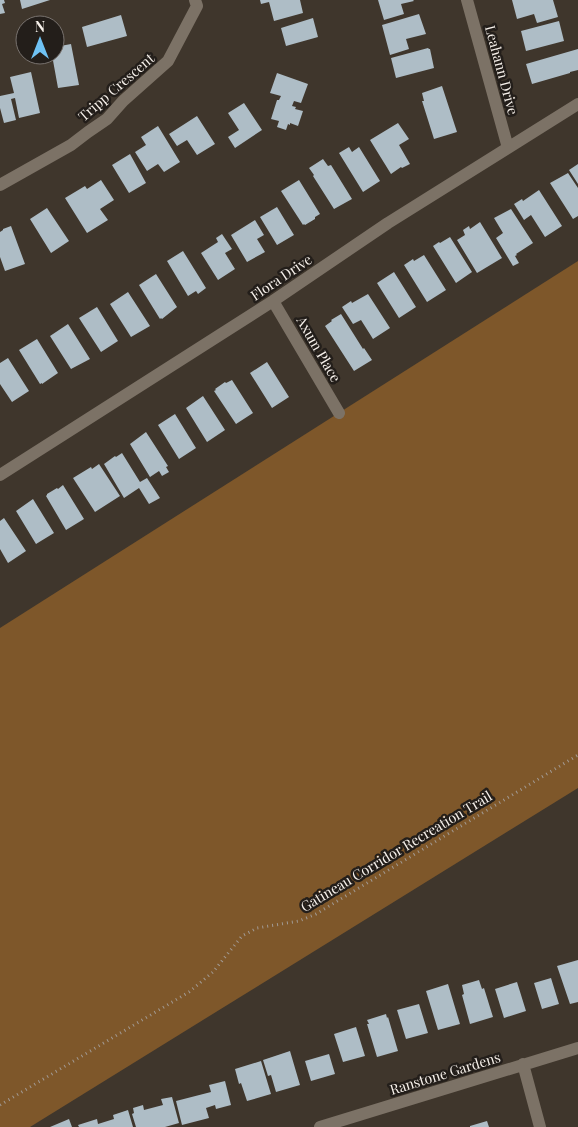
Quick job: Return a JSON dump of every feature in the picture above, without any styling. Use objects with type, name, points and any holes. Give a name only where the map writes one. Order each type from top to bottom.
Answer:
[{"type":"street","name":"Tripp Crescent","points":[[0,185],[71,145],[107,119],[123,101],[168,61],[197,6],[195,0]]},
{"type":"street","name":"Leahann Drive","points":[[467,0],[508,148]]},
{"type":"street","name":"Flora Drive","points":[[0,475],[273,300],[388,223],[578,104]]},
{"type":"street","name":"Axum Place","points":[[273,300],[339,414]]},
{"type":"street","name":"Ranstone Gardens","points":[[320,1127],[578,1048]]},
{"type":"street","points":[[523,1064],[540,1127]]},
{"type":"path","name":"Gatineau Corridor Recreation Trail","points":[[0,1104],[188,992],[213,972],[242,936],[257,928],[299,921],[316,914],[578,755]]},
{"type":"shaded area","points":[[578,261],[578,788],[30,1127],[0,1127],[0,628]]},
{"type":"building","points":[[0,0],[4,0],[5,3],[2,4],[5,13],[0,14]]},
{"type":"building","points":[[20,0],[50,0],[22,9]]},
{"type":"building","points":[[260,0],[300,0],[303,13],[274,21],[269,2],[261,4]]},
{"type":"building","points":[[378,0],[414,1],[401,4],[404,14],[384,20]]},
{"type":"building","points":[[512,0],[553,0],[558,17],[537,23],[534,14],[517,19]]},
{"type":"building","points":[[419,14],[426,34],[406,39],[409,49],[390,55],[382,25]]},
{"type":"building","points":[[121,15],[127,36],[87,47],[82,27]]},
{"type":"building","points":[[313,18],[318,37],[286,46],[281,28]]},
{"type":"building","points":[[559,21],[564,41],[526,51],[521,31]]},
{"type":"building","points":[[71,44],[79,85],[58,88],[54,65],[65,65],[65,45]]},
{"type":"building","points":[[430,49],[434,68],[396,78],[391,58]]},
{"type":"building","points":[[578,49],[578,70],[532,84],[526,64]]},
{"type":"building","points":[[31,72],[40,113],[19,118],[15,98],[11,99],[16,120],[4,123],[0,108],[0,96],[14,93],[10,77]]},
{"type":"building","points":[[277,73],[308,84],[301,103],[294,101],[292,106],[303,111],[298,126],[290,123],[286,130],[277,127],[279,121],[271,119],[277,100],[281,96],[270,93]]},
{"type":"building","points":[[442,86],[457,132],[434,139],[422,101],[424,101],[422,93]]},
{"type":"building","points":[[244,103],[262,130],[235,148],[228,137],[239,130],[228,113]]},
{"type":"building","points":[[197,116],[215,144],[197,155],[187,140],[177,146],[169,134]]},
{"type":"building","points":[[398,123],[409,139],[399,145],[410,164],[401,167],[391,174],[370,140]]},
{"type":"building","points":[[158,126],[180,162],[164,172],[158,164],[147,171],[135,152],[146,145],[141,137]]},
{"type":"building","points":[[349,147],[352,152],[359,147],[380,181],[363,192],[339,153]]},
{"type":"building","points":[[130,154],[146,183],[129,193],[112,165]]},
{"type":"building","points":[[323,159],[328,166],[331,165],[352,199],[334,209],[309,168]]},
{"type":"building","points":[[578,164],[578,184],[569,170]]},
{"type":"building","points":[[568,173],[578,188],[578,216],[573,219],[550,183]]},
{"type":"building","points":[[101,180],[114,200],[100,209],[108,220],[87,233],[65,198],[85,186],[87,189]]},
{"type":"building","points":[[299,180],[320,214],[305,225],[303,225],[281,191]]},
{"type":"building","points":[[539,190],[562,226],[545,237],[531,215],[524,220],[514,204],[522,199],[523,201]]},
{"type":"building","points":[[277,207],[294,235],[277,245],[260,217]]},
{"type":"building","points":[[47,208],[69,241],[51,253],[30,219]]},
{"type":"building","points":[[511,209],[533,243],[516,254],[515,256],[519,263],[513,266],[496,238],[503,233],[494,218]]},
{"type":"building","points":[[255,220],[264,235],[257,239],[265,252],[247,262],[231,235]]},
{"type":"building","points":[[480,222],[502,258],[477,273],[457,240],[465,235],[463,230],[469,226],[470,229]]},
{"type":"building","points":[[11,226],[25,264],[5,271],[0,257],[0,232]]},
{"type":"building","points":[[222,234],[232,249],[225,253],[235,269],[218,280],[201,253],[218,242],[216,238]]},
{"type":"building","points":[[450,237],[472,272],[456,283],[433,246]]},
{"type":"building","points":[[183,251],[206,288],[198,294],[196,291],[188,296],[167,261]]},
{"type":"building","points":[[424,255],[446,290],[427,302],[404,265]]},
{"type":"building","points":[[394,272],[416,307],[399,318],[377,283]]},
{"type":"building","points":[[156,274],[177,307],[162,319],[160,319],[139,285]]},
{"type":"building","points":[[128,292],[150,326],[131,337],[110,304]]},
{"type":"building","points":[[368,294],[390,328],[373,339],[361,320],[353,324],[342,307]]},
{"type":"building","points":[[97,307],[118,341],[101,352],[79,318]]},
{"type":"building","points":[[341,314],[372,360],[354,371],[325,326]]},
{"type":"building","points":[[68,324],[90,359],[71,369],[50,336]]},
{"type":"building","points":[[37,339],[58,373],[42,384],[40,384],[19,350]]},
{"type":"building","points":[[8,358],[29,391],[12,402],[0,384],[0,363]]},
{"type":"building","points":[[267,362],[289,397],[272,408],[250,373]]},
{"type":"building","points":[[232,380],[253,413],[236,424],[214,391],[225,382]]},
{"type":"building","points":[[203,396],[225,430],[207,442],[186,408]]},
{"type":"building","points":[[175,414],[196,448],[179,459],[158,425]]},
{"type":"building","points":[[146,432],[168,466],[166,467],[169,472],[162,476],[159,471],[150,477],[130,444]]},
{"type":"building","points":[[122,453],[140,482],[147,478],[160,498],[149,504],[139,488],[124,498],[104,464]]},
{"type":"building","points":[[99,464],[120,496],[95,512],[73,478]]},
{"type":"building","points":[[63,485],[84,519],[66,530],[46,496]]},
{"type":"building","points":[[33,499],[54,533],[36,544],[16,511]]},
{"type":"building","points":[[4,518],[26,551],[8,563],[0,549],[0,521]]},
{"type":"building","points":[[578,960],[578,1002],[570,1004],[557,966]]},
{"type":"building","points":[[551,978],[559,1004],[542,1009],[534,983]]},
{"type":"building","points":[[479,980],[482,989],[484,988],[493,1017],[470,1024],[462,995],[464,994],[462,985]]},
{"type":"building","points":[[517,982],[526,1011],[504,1018],[495,989]]},
{"type":"building","points":[[448,984],[460,1024],[438,1030],[426,991]]},
{"type":"building","points":[[419,1004],[428,1033],[406,1039],[397,1010]]},
{"type":"building","points":[[386,1014],[398,1051],[377,1057],[367,1020]]},
{"type":"building","points":[[356,1027],[365,1056],[343,1062],[334,1034]]},
{"type":"building","points":[[290,1051],[300,1085],[276,1092],[271,1075],[268,1076],[263,1060]]},
{"type":"building","points":[[329,1054],[335,1074],[311,1081],[305,1061]]},
{"type":"building","points":[[261,1061],[271,1094],[247,1101],[241,1083],[239,1084],[235,1069]]},
{"type":"building","points":[[225,1081],[231,1105],[216,1109],[215,1105],[206,1108],[209,1118],[182,1125],[176,1101],[211,1092],[209,1085]]},
{"type":"building","points":[[172,1097],[179,1123],[165,1127],[136,1127],[132,1114],[134,1113],[133,1108],[143,1105],[144,1110],[163,1105],[161,1099]]},
{"type":"building","points":[[128,1110],[133,1127],[79,1127],[78,1125],[97,1119],[98,1124],[114,1119],[113,1115]]},
{"type":"building","points":[[69,1119],[72,1127],[50,1127]]},
{"type":"building","points":[[487,1121],[489,1127],[470,1127],[470,1126]]}]
